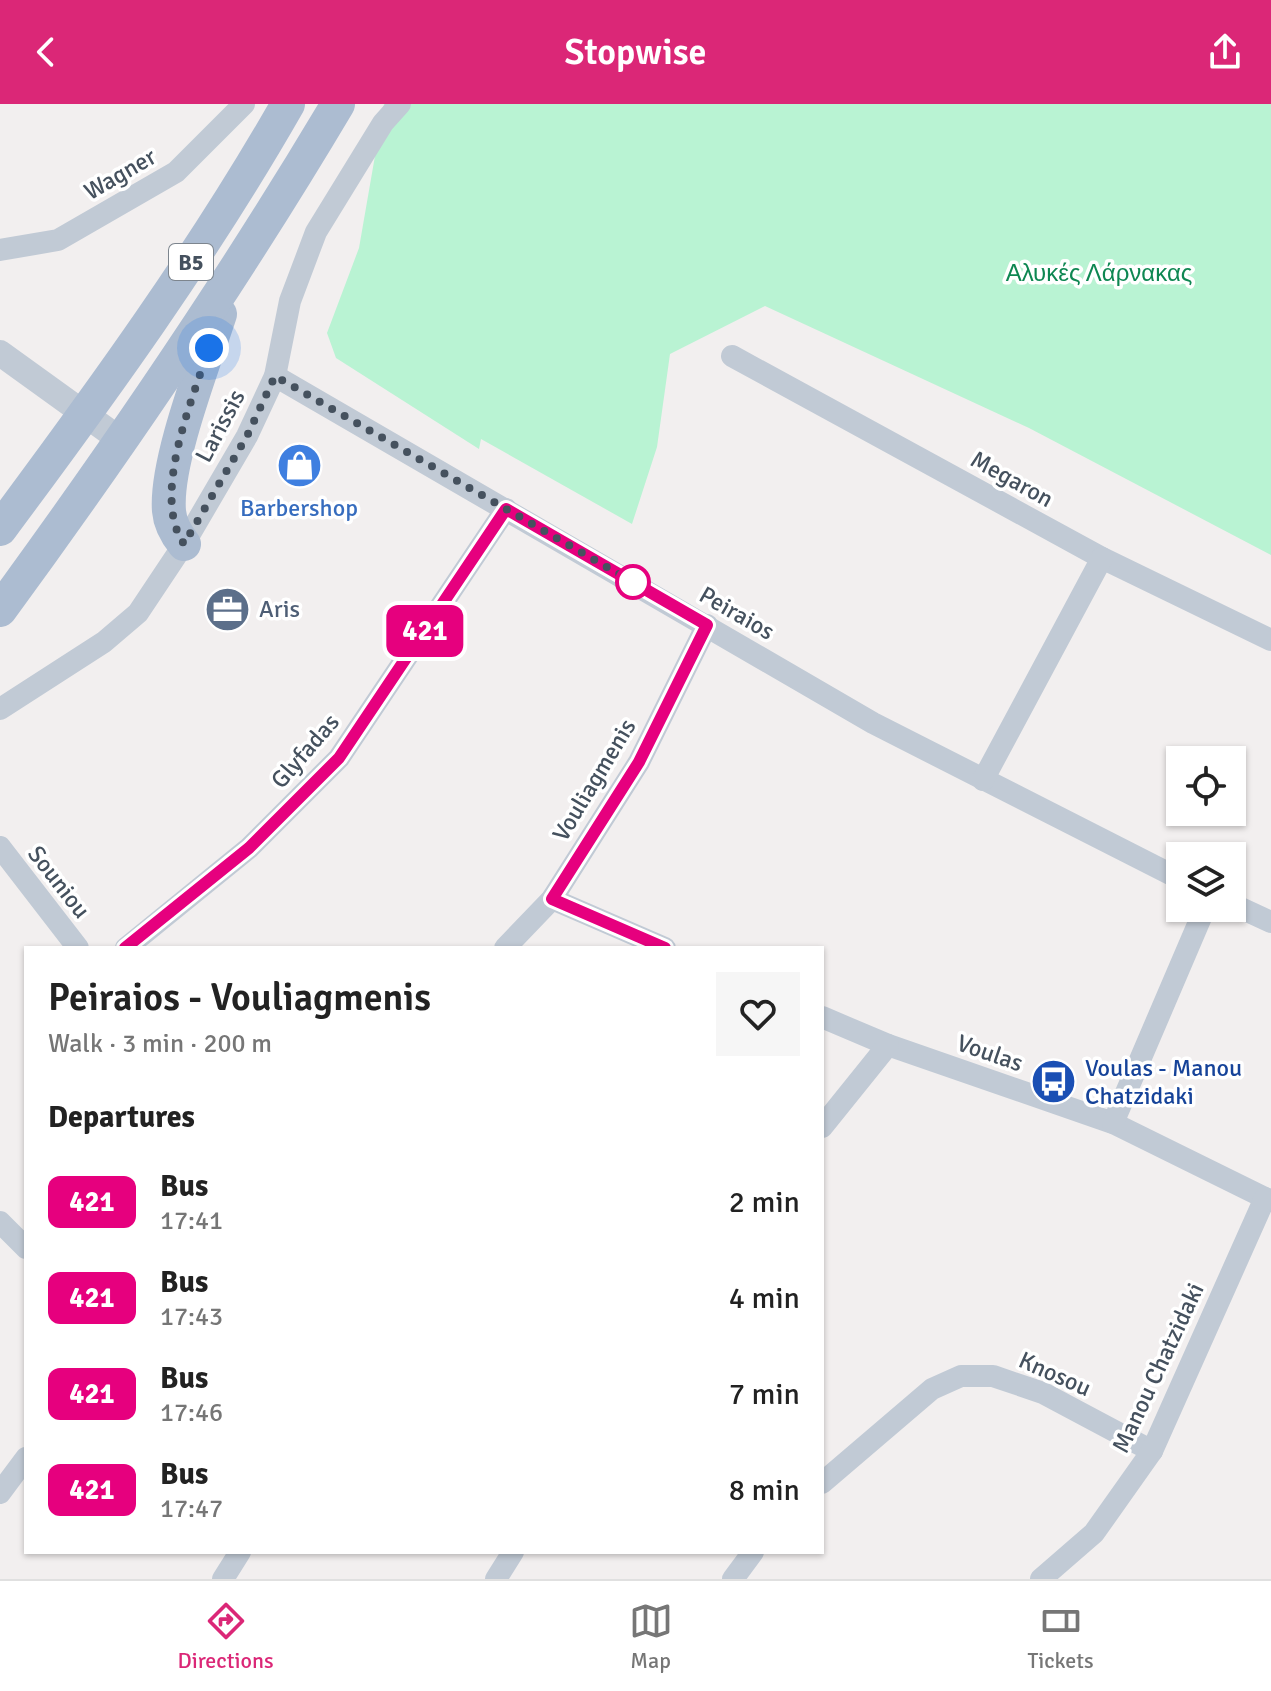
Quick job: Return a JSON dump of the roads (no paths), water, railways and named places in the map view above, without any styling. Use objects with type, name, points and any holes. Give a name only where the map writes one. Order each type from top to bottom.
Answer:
[{"type":"main road","name":"B5","points":[[0,529],[85,414],[235,198],[288,104]]},
{"type":"main road","name":"B5","points":[[0,610],[122,441],[232,276],[338,104]]},
{"type":"main road","points":[[184,544],[173,529],[169,511],[170,479],[232,276]]},
{"type":"street","name":"Wagner","points":[[0,250],[58,240],[176,172],[244,104]]},
{"type":"street","name":"Larissis","points":[[0,709],[104,642],[138,613],[184,544],[247,436],[275,376],[290,301],[316,232],[383,123],[400,104]]},
{"type":"street","points":[[0,353],[122,441]]},
{"type":"street","name":"Megaron","points":[[732,356],[1102,558],[1271,640]]},
{"type":"street","name":"Peiraios","points":[[275,376],[873,723],[1166,872]]},
{"type":"street","name":"Glyfadas","points":[[128,946],[249,848],[339,758],[506,509]]},
{"type":"street","points":[[983,780],[1102,558]]},
{"type":"street","name":"Vouliagmenis","points":[[507,946],[552,899],[639,762],[707,625]]},
{"type":"street","name":"Souniou","points":[[0,847],[76,946]]},
{"type":"street","points":[[552,899],[660,946]]},
{"type":"street","points":[[1246,910],[1271,922]]},
{"type":"street","points":[[1113,1123],[1199,922]]},
{"type":"street","name":"Voulas","points":[[824,1018],[888,1045],[1113,1123],[1268,1199]]},
{"type":"street","points":[[824,1125],[888,1045]]},
{"type":"street","name":"Manou Chatzidaki","points":[[1041,1579],[1094,1533],[1152,1451],[1268,1199]]},
{"type":"street","points":[[0,1222],[24,1246]]},
{"type":"street","name":"Knosou","points":[[824,1481],[932,1389],[961,1376],[993,1376],[1043,1393],[1152,1451]]},
{"type":"street","points":[[0,1493],[24,1461]]},
{"type":"street","points":[[223,1579],[239,1554]]},
{"type":"street","points":[[496,1579],[512,1554]]},
{"type":"street","points":[[733,1579],[752,1554]]},
{"type":"place","name":"Barbershop","points":[[299,466]]},
{"type":"place","name":"Aris","points":[[228,609]]},
{"type":"place","name":"Voulas - Manou Chatzidaki","points":[[1054,1082]]},
{"type":"park label","name":"Αλυκές Λάρνακας","points":[[1099,273]]}]
